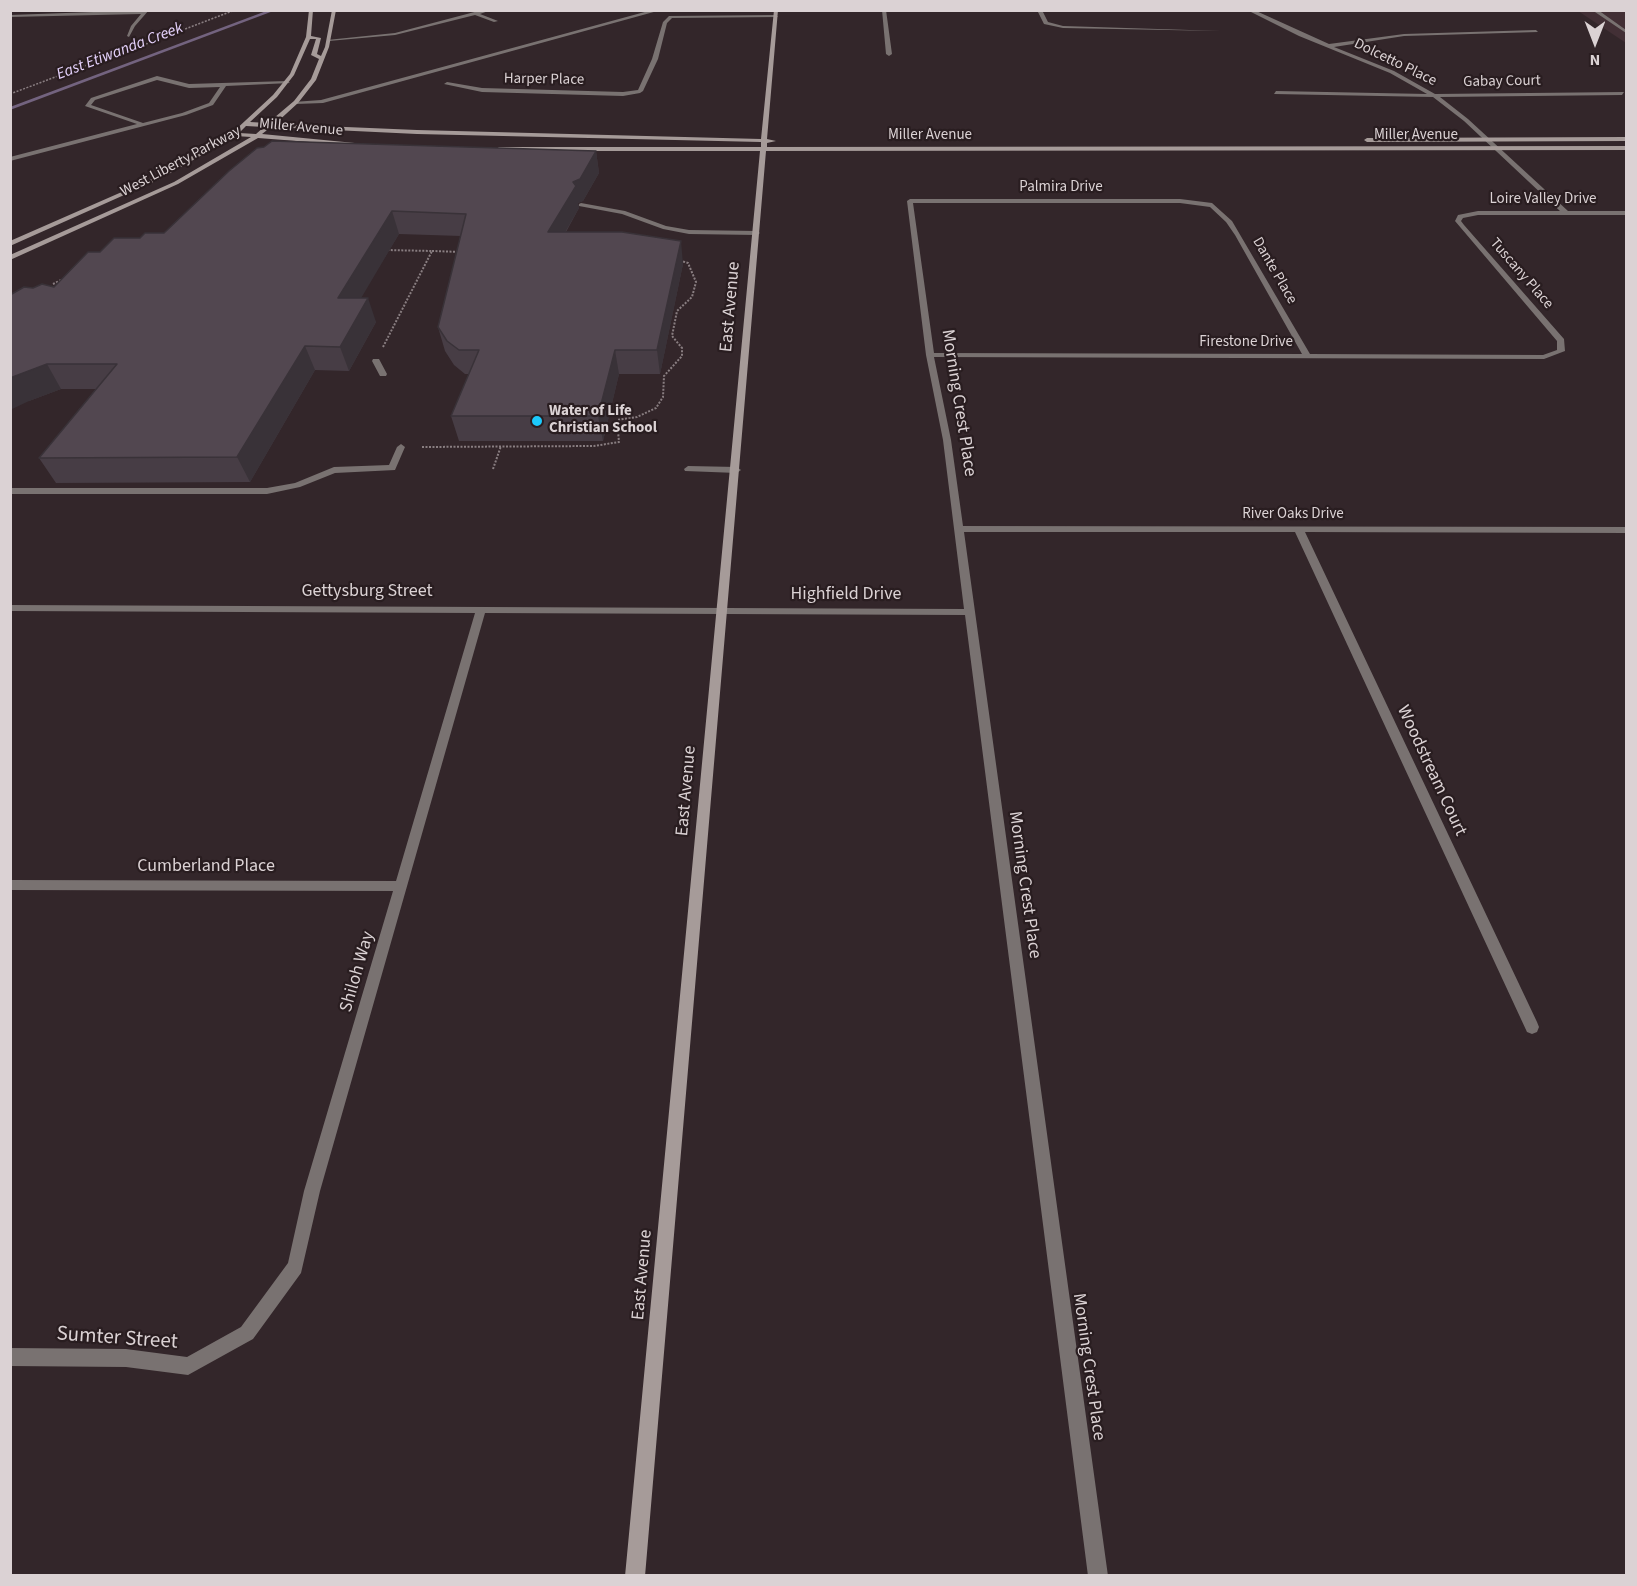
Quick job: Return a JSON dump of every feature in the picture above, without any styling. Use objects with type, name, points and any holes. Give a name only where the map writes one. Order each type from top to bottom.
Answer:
[{"type":"main road","name":"West Liberty Parkway","points":[[10,244],[131,191],[234,134],[287,82],[301,57],[308,37],[311,10]]},
{"type":"main road","name":"West Liberty Parkway","points":[[10,258],[176,183],[257,136],[296,102],[314,79],[329,40],[334,10]]},
{"type":"main road","name":"East Avenue","points":[[635,1575],[766,145],[776,13]]},
{"type":"main road","points":[[308,37],[319,38],[314,55],[323,59]]},
{"type":"main road","name":"Miller Avenue","points":[[246,124],[766,145],[1626,148]]},
{"type":"main road","name":"Miller Avenue","points":[[234,134],[365,144]]},
{"type":"main road","name":"Miller Avenue","points":[[494,148],[1626,139]]},
{"type":"street","points":[[466,10],[496,21]]},
{"type":"street","points":[[329,40],[388,35],[489,10]]},
{"type":"street","points":[[296,102],[321,102],[660,10]]},
{"type":"street","points":[[884,10],[889,54]]},
{"type":"street","points":[[1039,10],[1046,23],[1063,27],[1220,31]]},
{"type":"street","name":"Dolcetto Place","points":[[1249,10],[1392,72],[1435,96],[1488,139],[1566,213]]},
{"type":"street","points":[[1594,10],[1626,32]]},
{"type":"street","points":[[10,16],[147,11]]},
{"type":"street","points":[[129,36],[133,26],[147,11]]},
{"type":"street","name":"Harper Place","points":[[447,84],[482,90],[623,94],[640,91],[655,59],[665,22],[671,17],[776,13]]},
{"type":"street","points":[[1328,46],[1404,35],[1536,31]]},
{"type":"street","points":[[144,125],[88,106],[93,99],[157,78],[189,86],[287,82]]},
{"type":"street","points":[[10,159],[144,125],[211,104],[224,85]]},
{"type":"street","name":"Gabay Court","points":[[1276,93],[1435,96],[1622,93]]},
{"type":"street","name":"Palmira Drive","points":[[910,201],[1180,201],[1212,205]]},
{"type":"street","name":"Morning Crest Place","points":[[910,201],[930,356],[947,440],[1098,1575]]},
{"type":"street","points":[[581,205],[623,212],[665,228],[689,232],[757,233]]},
{"type":"street","name":"Dante Place","points":[[1212,205],[1229,221],[1238,235],[1307,356]]},
{"type":"street","name":"Loire Valley Drive","points":[[1461,216],[1478,213],[1626,213]]},
{"type":"street","name":"Tuscany Place","points":[[1461,216],[1458,220],[1461,226],[1558,336],[1563,347],[1561,351]]},
{"type":"street","name":"Firestone Drive","points":[[930,356],[1537,357],[1561,351]]},
{"type":"street","points":[[376,360],[383,374]]},
{"type":"street","points":[[10,491],[267,491],[297,485],[334,470],[392,468],[401,447]]},
{"type":"street","points":[[688,469],[736,470]]},
{"type":"street","name":"River Oaks Drive","points":[[959,529],[1626,530]]},
{"type":"street","name":"Woodstream Court","points":[[1299,530],[1532,1027]]},
{"type":"street","name":"Gettysburg Street","points":[[10,608],[723,612]]},
{"type":"street","name":"Shiloh Way","points":[[247,1333],[295,1267],[312,1191],[482,609]]},
{"type":"street","name":"Highfield Drive","points":[[723,612],[970,612]]},
{"type":"street","name":"Cumberland Place","points":[[10,885],[402,886]]},
{"type":"street","name":"Sumter Street","points":[[10,1357],[126,1358],[188,1366],[247,1333]]},
{"type":"path","points":[[385,250],[466,252]]},
{"type":"path","points":[[376,360],[432,251]]},
{"type":"path","points":[[401,447],[594,446],[620,442],[617,420],[647,413],[661,402],[664,376],[683,352],[672,336],[677,311],[692,297],[696,282],[688,263],[673,257]]},
{"type":"path","points":[[53,284],[63,279]]},
{"type":"path","points":[[493,469],[501,446]]},
{"type":"shaded area","points":[[1578,11],[1626,11],[1626,43]]},
{"type":"building","points":[[272,141],[596,151],[580,179],[573,182],[576,186],[548,232],[622,232],[681,241],[657,350],[615,350],[598,416],[451,416],[479,350],[459,350],[447,341],[438,327],[466,214],[392,211],[338,298],[368,298],[340,347],[305,346],[237,457],[39,458],[117,364],[47,364],[10,378],[10,295],[24,287],[33,288],[42,284],[54,287],[88,252],[100,252],[114,238],[140,238],[145,233],[164,233],[229,171],[257,148],[264,147]]},
{"type":"waterway","name":"East Etiwanda Creek","points":[[10,109],[274,10]]},
{"type":"place","name":"Water of Life Christian School","points":[[537,421]]}]
